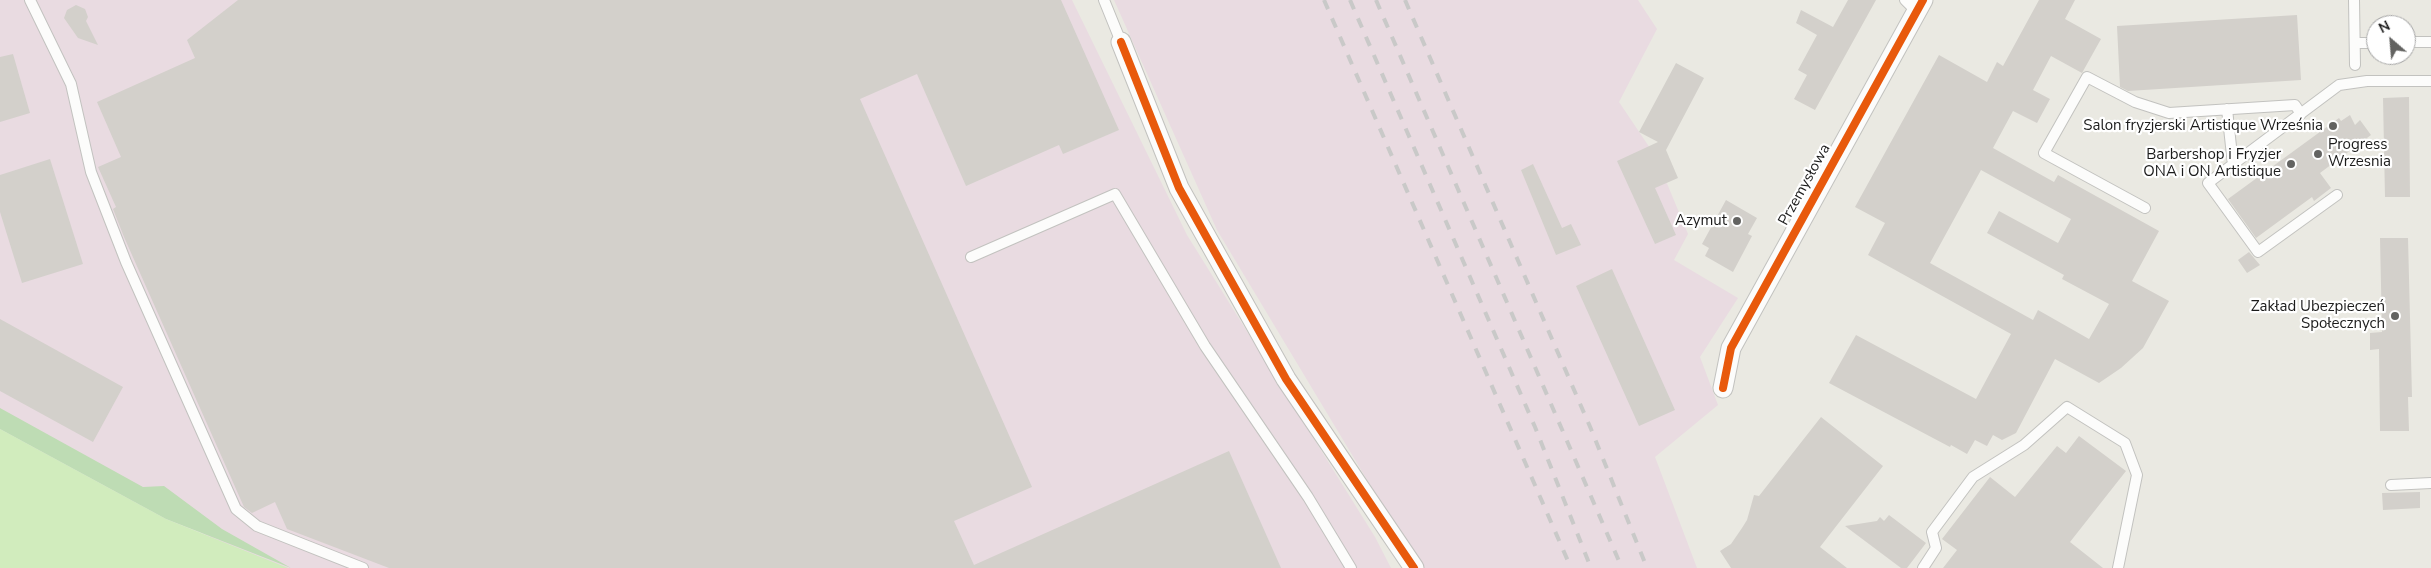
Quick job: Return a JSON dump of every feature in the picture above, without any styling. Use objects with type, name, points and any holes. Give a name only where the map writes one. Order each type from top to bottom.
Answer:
[{"type":"street","name":"Przemysłowa","points":[[1723,388],[1731,348],[1915,4]]},
{"type":"street","points":[[1121,42],[1179,188],[1286,379],[1414,568]]},
{"type":"lane","points":[[30,0],[71,84],[91,172],[126,262],[236,509],[257,526],[364,568]]},
{"type":"lane","points":[[1104,0],[1121,42]]},
{"type":"lane","points":[[2354,0],[2355,65]]},
{"type":"lane","points":[[2416,42],[2431,42]]},
{"type":"lane","points":[[2355,43],[2366,43]]},
{"type":"lane","points":[[2145,208],[2044,153],[2087,77],[2135,102],[2169,114],[2295,106],[2301,114]]},
{"type":"lane","points":[[2337,195],[2258,252],[2208,183],[2340,85],[2366,81],[2431,81]]},
{"type":"lane","points":[[2227,109],[2233,165]]},
{"type":"lane","points":[[971,257],[1115,194],[1206,346],[1308,497],[1352,568]]},
{"type":"lane","points":[[1923,568],[1936,548],[1932,532],[1973,477],[2024,445],[2067,407],[2125,443],[2137,475],[2118,568]]},
{"type":"lane","points":[[2391,484],[2431,483]]},
{"type":"shaded area","points":[[0,0],[1072,0],[1187,235],[1375,537],[1391,568],[265,568],[0,420]]},
{"type":"shaded area","points":[[1114,0],[1638,0],[1657,29],[1619,102],[1656,157],[1688,234],[1674,260],[1738,298],[1700,357],[1718,405],[1655,457],[1697,568],[1420,568],[1217,230]]},
{"type":"green space","points":[[0,408],[143,487],[164,486],[222,529],[291,568],[166,519],[0,429]]},
{"type":"green space","points":[[0,429],[166,519],[288,568],[0,568]]},
{"type":"building","points":[[238,0],[1061,0],[1119,130],[1063,154],[1059,145],[966,186],[917,74],[860,99],[1032,487],[954,521],[974,565],[1229,451],[1281,568],[389,568],[287,529],[275,502],[252,513],[244,507],[124,237],[113,209],[116,207],[98,167],[121,157],[97,102],[195,58],[187,40]]},
{"type":"building","points":[[1848,0],[1876,0],[1815,110],[1794,99],[1807,75],[1798,70],[1817,35],[1796,23],[1801,10],[1833,27]]},
{"type":"building","points":[[2039,0],[2075,0],[2065,19],[2101,39],[2082,73],[2051,56],[2033,90],[2050,99],[2037,123],[2013,111],[1993,148],[2054,182],[2058,175],[2159,231],[2132,281],[2169,301],[2143,348],[2121,368],[2099,383],[2055,359],[2016,433],[2002,440],[1993,435],[1987,446],[1975,440],[1967,454],[1951,445],[1950,447],[1829,383],[1856,335],[1976,399],[2011,334],[1868,255],[1885,223],[1855,207],[1939,55],[1987,82],[1997,62],[2003,66]],"holes":[[[1981,170],[2071,219],[2058,243],[1999,211],[1987,233],[2064,275],[2062,279],[2109,304],[2089,339],[2038,310],[2033,320],[1930,263]]]},
{"type":"building","points":[[76,5],[85,9],[88,17],[86,21],[98,45],[78,38],[64,18],[67,10]]},
{"type":"building","points":[[2297,15],[2301,80],[2128,91],[2120,87],[2117,26]]},
{"type":"building","points":[[13,54],[30,113],[0,122],[0,57]]},
{"type":"building","points":[[1676,63],[1704,78],[1666,150],[1678,178],[1655,188],[1676,235],[1655,244],[1617,161],[1658,142],[1639,132]]},
{"type":"building","points":[[2409,97],[2410,197],[2385,197],[2383,98]]},
{"type":"building","name":"Progress Wrzesnia","points":[[2350,115],[2355,125],[2360,120],[2371,135],[2320,173],[2331,188],[2314,201],[2312,197],[2256,238],[2228,199],[2339,118],[2341,121]]},
{"type":"building","points":[[50,159],[83,264],[22,283],[0,212],[0,175]]},
{"type":"building","points":[[1533,164],[1562,228],[1571,224],[1581,245],[1556,255],[1521,170]]},
{"type":"building","points":[[1726,200],[1757,218],[1748,234],[1752,236],[1733,272],[1705,256],[1709,248],[1702,244]]},
{"type":"building","points":[[2380,238],[2408,238],[2412,397],[2408,397],[2409,431],[2380,431],[2379,349],[2370,350],[2370,333],[2382,332]]},
{"type":"building","points":[[2249,252],[2260,265],[2247,273],[2238,260]]},
{"type":"building","points":[[1612,269],[1675,410],[1639,426],[1576,286]]},
{"type":"building","points":[[0,319],[123,387],[93,442],[0,391]]},
{"type":"building","points":[[1821,417],[1883,466],[1820,547],[1847,568],[1731,568],[1720,551],[1731,544],[1747,520],[1754,495],[1759,496]]},
{"type":"building","points":[[2079,436],[2126,471],[2070,542],[2103,568],[1943,568],[1957,550],[1942,539],[1990,477],[2015,497],[2057,446],[2066,453]]},
{"type":"building","points":[[2420,492],[2420,508],[2383,510],[2382,493]]},
{"type":"building","points":[[1889,515],[1926,543],[1907,568],[1901,568],[1845,526],[1877,521],[1880,517],[1884,521]]},
{"type":"railway","points":[[1324,0],[1571,568]]},
{"type":"railway","points":[[1350,0],[1535,427],[1591,568]]},
{"type":"railway","points":[[1376,0],[1622,568]]},
{"type":"railway","points":[[1405,0],[1591,429],[1647,568]]},
{"type":"cycle path","points":[[1723,388],[1731,348],[1923,0]]},
{"type":"cycle path","points":[[1121,42],[1179,188],[1286,379],[1414,568]]},
{"type":"place","name":"Salon fryzjerski Artistique Września","points":[[2333,126]]},
{"type":"place","name":"Progress Wrzesnia","points":[[2318,154]]},
{"type":"place","name":"Barbershop i Fryzjer ONA i ON Artistique","points":[[2291,164]]},
{"type":"place","name":"Azymut","points":[[1737,221]]},
{"type":"place","name":"Zakład Ubezpieczeń Społecznych","points":[[2395,316]]}]
